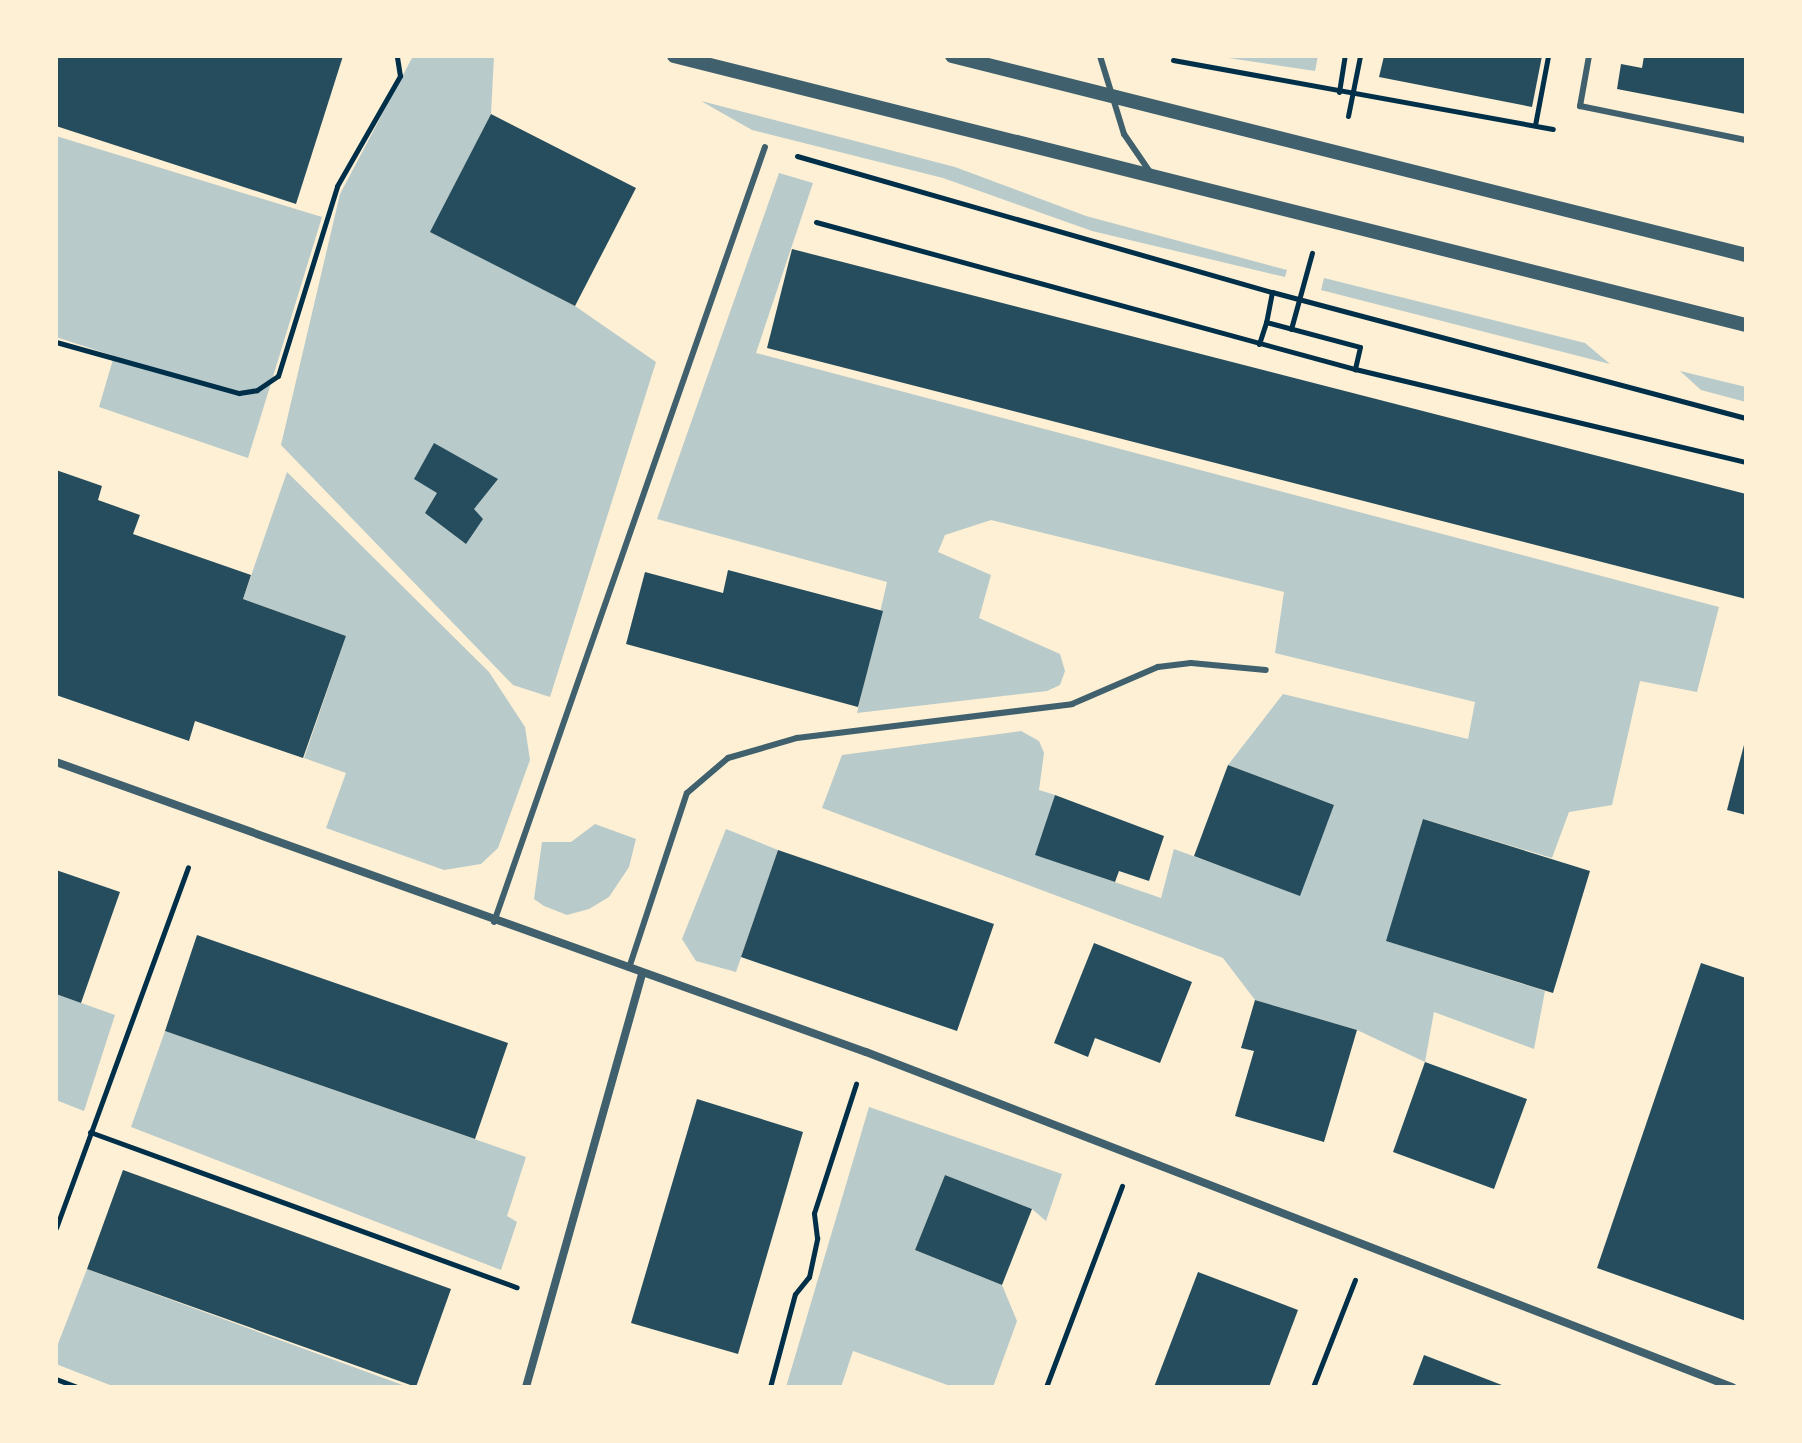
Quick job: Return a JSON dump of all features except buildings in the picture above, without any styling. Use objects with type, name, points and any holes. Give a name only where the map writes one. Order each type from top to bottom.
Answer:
[{"type":"street","points":[[674,56],[1159,181],[1746,325]]},
{"type":"street","points":[[952,56],[1746,255]]},
{"type":"street","points":[[56,762],[494,922],[866,1052],[1732,1387]]},
{"type":"street","points":[[526,1387],[642,973]]},
{"type":"lane","points":[[1100,56],[1131,148],[1159,181]]},
{"type":"lane","points":[[1589,56],[1580,106],[1746,140]]},
{"type":"lane","points":[[494,922],[765,147]]},
{"type":"lane","points":[[629,968],[687,793],[728,758],[797,738],[1072,704],[1158,667],[1191,663],[1266,670]]},
{"type":"path","points":[[56,342],[239,393],[257,390],[278,376],[337,186],[400,76],[397,56]]},
{"type":"path","points":[[1339,92],[1345,56]]},
{"type":"path","points":[[1349,112],[1360,56]]},
{"type":"path","points":[[1535,125],[1548,56]]},
{"type":"path","points":[[1173,60],[1565,131]]},
{"type":"path","points":[[765,147],[1272,292],[1746,418]]},
{"type":"path","points":[[816,222],[1355,369],[1746,462]]},
{"type":"path","points":[[1259,344],[1272,292]]},
{"type":"path","points":[[1266,322],[1360,347],[1355,369]]},
{"type":"path","points":[[56,1228],[188,867]]},
{"type":"path","points":[[770,1387],[795,1294],[809,1277],[817,1238],[814,1213],[860,1069]]},
{"type":"path","points":[[90,1132],[522,1289]]},
{"type":"path","points":[[1046,1387],[1127,1171]]},
{"type":"path","points":[[1313,1387],[1357,1275]]},
{"type":"path","points":[[56,1379],[77,1387]]},
{"type":"shaded area","points":[[413,56],[494,56],[491,114],[431,232],[575,306],[656,362],[550,697],[513,685],[281,445],[340,194]]},
{"type":"shaded area","points":[[1215,56],[1318,56],[1315,71]]},
{"type":"shaded area","points":[[701,101],[955,167],[1086,216],[1287,270],[1285,277],[1092,231],[943,178],[752,130]]},
{"type":"shaded area","points":[[56,136],[322,217],[248,458],[99,407],[114,356],[56,337]]},
{"type":"shaded area","points":[[779,173],[813,183],[756,353],[1719,607],[1697,692],[1640,681],[1612,805],[1569,812],[1552,858],[1423,819],[1387,941],[1545,991],[1534,1049],[1434,1012],[1425,1062],[1357,1030],[1255,1000],[1223,958],[822,808],[842,755],[1021,731],[1039,741],[1044,753],[1039,790],[1055,795],[1036,855],[1161,898],[1174,849],[1299,895],[1334,805],[1228,765],[1283,694],[1468,739],[1475,702],[1275,653],[1284,592],[991,520],[945,535],[938,552],[991,575],[979,618],[1060,654],[1065,671],[1060,685],[1047,691],[857,713],[887,582],[657,519]]},
{"type":"shaded area","points":[[1324,278],[1585,343],[1610,364],[1321,290]]},
{"type":"shaded area","points":[[1680,371],[1746,387],[1746,402],[1701,390]]},
{"type":"shaded area","points":[[287,472],[489,672],[525,727],[530,760],[498,848],[481,864],[444,870],[326,828],[346,773],[304,758],[346,636],[243,599]]},
{"type":"shaded area","points":[[595,824],[636,839],[629,867],[609,897],[589,909],[567,915],[534,899],[542,842],[571,842]]},
{"type":"shaded area","points":[[726,829],[778,850],[736,972],[696,961],[682,939]]},
{"type":"shaded area","points":[[56,994],[115,1015],[84,1111],[56,1100]]},
{"type":"shaded area","points":[[165,1031],[526,1157],[507,1216],[517,1222],[501,1270],[131,1127]]},
{"type":"shaded area","points":[[869,1107],[1062,1174],[1046,1221],[1032,1209],[945,1175],[915,1250],[1002,1285],[1017,1321],[993,1387],[953,1387],[853,1351],[841,1387],[786,1387]]},
{"type":"shaded area","points":[[87,1269],[408,1387],[115,1387],[56,1364],[56,1349]]}]
